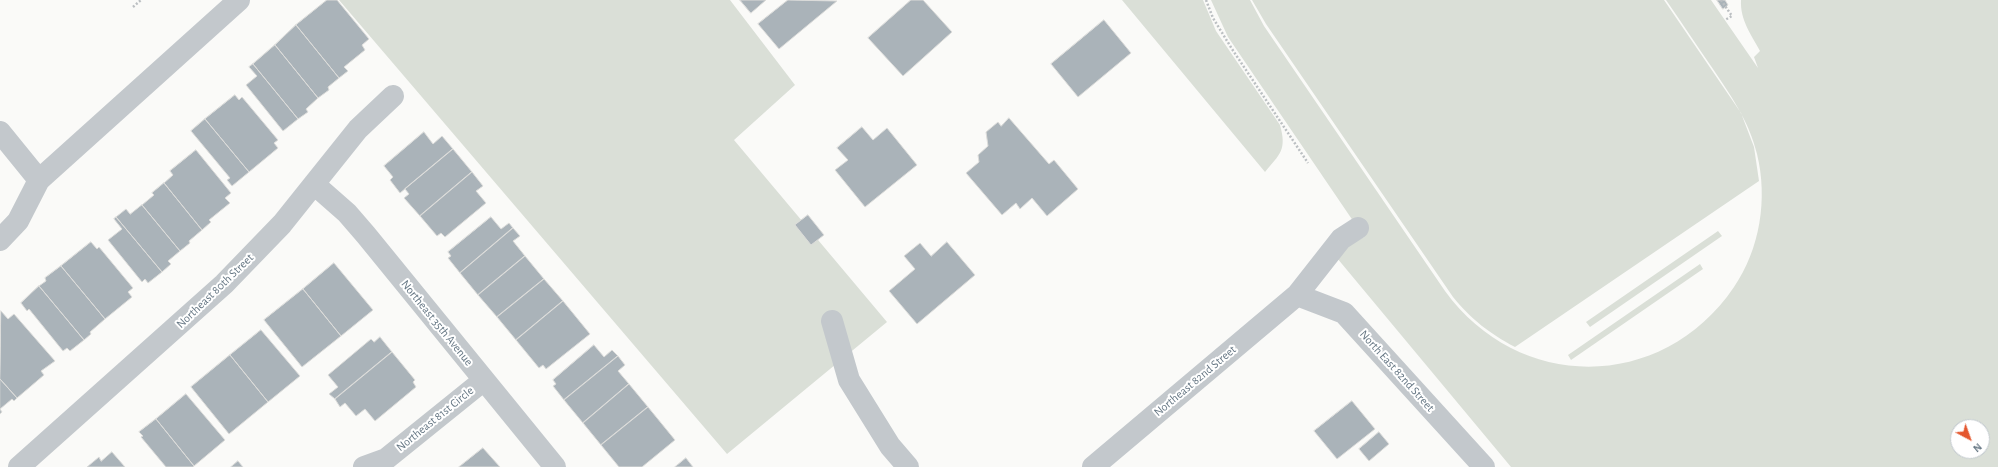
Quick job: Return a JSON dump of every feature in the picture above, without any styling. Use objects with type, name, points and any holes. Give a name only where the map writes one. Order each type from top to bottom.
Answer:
[{"type":"street","points":[[0,240],[18,221],[40,180],[240,0]]},
{"type":"street","name":"Northeast 80th Street","points":[[19,467],[224,284],[282,224],[358,129],[393,96]]},
{"type":"street","points":[[0,132],[40,180]]},
{"type":"street","name":"Northeast 35th Avenue","points":[[314,184],[347,213],[366,235],[555,467]]},
{"type":"street","name":"Northeast 82nd Street","points":[[1093,467],[1297,295],[1341,239],[1358,228]]},
{"type":"street","name":"North East 82nd Street","points":[[1297,295],[1344,313],[1484,467]]},
{"type":"street","points":[[832,321],[848,380],[890,446],[908,467]]},
{"type":"street","name":"Northeast 81st Circle","points":[[364,467],[386,459],[484,380]]},
{"type":"path","points":[[133,7],[141,0]]},
{"type":"path","points":[[1206,0],[1213,18],[1232,49],[1308,163]]},
{"type":"path","points":[[1721,0],[1732,16],[1725,20]]},
{"type":"shaded area","points":[[339,0],[730,0],[795,85],[734,140],[887,322],[727,454]]},
{"type":"shaded area","points":[[1122,0],[1203,0],[1216,31],[1280,125],[1283,140],[1281,151],[1275,161],[1265,172]]},
{"type":"shaded area","points":[[1211,0],[1250,0],[1264,26],[1445,291],[1476,324],[1511,348],[1550,362],[1591,367],[1631,361],[1669,346],[1704,322],[1734,287],[1743,272],[1756,240],[1762,188],[1754,142],[1739,109],[1666,0],[1711,0],[1758,68],[1754,57],[1760,51],[1744,20],[1741,0],[1998,0],[1998,467],[1511,467],[1337,258],[1342,249],[1364,237],[1228,37]]},
{"type":"shaded area","points":[[1252,0],[1664,0],[1741,113],[1754,147],[1759,181],[1515,347],[1497,337],[1481,325],[1467,313],[1453,297],[1266,24]]},
{"type":"shaded area","points":[[1718,231],[1722,236],[1590,327],[1586,322]]},
{"type":"shaded area","points":[[1700,264],[1703,269],[1571,360],[1568,355]]},
{"type":"building","points":[[327,0],[337,0],[369,39],[362,45],[365,50],[344,67],[348,71],[339,78],[296,25]]},
{"type":"building","points":[[740,0],[766,0],[751,13]]},
{"type":"building","points":[[788,0],[837,1],[779,49],[758,24]]},
{"type":"building","points":[[911,0],[923,0],[952,32],[903,76],[868,38]]},
{"type":"building","points":[[1717,0],[1725,0],[1728,5],[1723,9]]},
{"type":"building","points":[[1104,20],[1131,53],[1078,97],[1051,64]]},
{"type":"building","points":[[296,25],[339,78],[328,87],[329,90],[318,98],[275,45]]},
{"type":"building","points":[[275,45],[318,98],[306,109],[308,112],[298,119],[253,64]]},
{"type":"building","points":[[253,64],[298,119],[283,131],[246,85],[257,76],[249,67]]},
{"type":"building","points":[[235,95],[239,100],[242,97],[278,140],[274,143],[278,148],[249,172],[205,119]]},
{"type":"building","points":[[1009,118],[1049,164],[1054,160],[1078,189],[1047,216],[1032,198],[1020,209],[1016,203],[1002,215],[966,173],[979,162],[978,155],[988,146],[986,132],[998,122],[1001,126]]},
{"type":"building","points":[[205,119],[249,172],[232,186],[227,180],[230,178],[191,131]]},
{"type":"building","points":[[862,127],[873,140],[887,128],[917,165],[865,207],[835,170],[848,160],[837,148]]},
{"type":"building","points":[[424,132],[433,144],[442,136],[453,149],[400,193],[390,180],[393,177],[384,166]]},
{"type":"building","points":[[453,149],[472,172],[420,216],[404,198],[409,194],[405,189]]},
{"type":"building","points":[[196,150],[231,193],[225,198],[230,203],[209,220],[211,222],[202,230],[164,183],[173,175],[170,171]]},
{"type":"building","points":[[472,172],[483,186],[476,191],[486,203],[445,237],[441,233],[437,236],[420,216]]},
{"type":"building","points":[[164,183],[202,230],[180,251],[142,205],[154,195],[152,193]]},
{"type":"building","points":[[142,205],[180,251],[168,261],[171,264],[162,272],[116,217],[126,209],[130,214]]},
{"type":"building","points":[[808,215],[824,235],[811,245],[795,225]]},
{"type":"building","points":[[116,217],[162,272],[148,283],[145,279],[142,282],[108,240],[122,229],[114,219]]},
{"type":"building","points":[[491,217],[501,229],[509,223],[513,228],[460,273],[448,258],[451,256],[448,252]]},
{"type":"building","points":[[513,228],[520,236],[513,241],[525,256],[478,295],[460,273]]},
{"type":"building","points":[[91,242],[97,249],[99,247],[133,288],[128,292],[132,297],[105,319],[61,266]]},
{"type":"building","points":[[947,242],[975,275],[917,324],[889,291],[915,269],[904,256],[920,243],[931,256]]},
{"type":"building","points":[[525,256],[544,279],[497,317],[478,295]]},
{"type":"building","points":[[334,263],[373,310],[341,336],[303,289]]},
{"type":"building","points":[[61,266],[105,319],[90,332],[91,334],[84,340],[39,286],[46,281],[45,278]]},
{"type":"building","points":[[544,279],[563,301],[516,340],[497,317]]},
{"type":"building","points":[[39,286],[84,340],[70,351],[67,348],[63,351],[29,309],[27,311],[21,303]]},
{"type":"building","points":[[303,289],[341,336],[302,367],[264,320]]},
{"type":"building","points":[[563,301],[590,334],[546,369],[543,365],[539,368],[516,340]]},
{"type":"building","points":[[1,311],[8,319],[14,314],[55,361],[41,371],[44,375],[17,398],[0,379]]},
{"type":"building","points":[[261,330],[300,376],[268,402],[230,355]]},
{"type":"building","points":[[380,337],[392,352],[335,399],[329,394],[338,387],[328,375],[371,339],[374,342]]},
{"type":"building","points":[[594,345],[604,357],[612,350],[618,356],[564,400],[553,386],[556,384],[553,380]]},
{"type":"building","points":[[392,352],[415,380],[413,382],[416,387],[375,421],[365,409],[356,416],[345,403],[340,407],[335,399]]},
{"type":"building","points":[[230,355],[268,402],[229,434],[191,387]]},
{"type":"building","points":[[618,356],[625,365],[618,371],[629,384],[583,423],[564,400]]},
{"type":"building","points":[[0,379],[17,398],[14,401],[12,399],[0,409]]},
{"type":"building","points":[[629,384],[648,407],[601,445],[583,423]]},
{"type":"building","points":[[186,394],[225,440],[194,466],[156,419]]},
{"type":"building","points":[[1352,401],[1375,429],[1337,459],[1314,431]]},
{"type":"building","points":[[648,407],[675,440],[642,467],[619,467],[601,445]]},
{"type":"building","points":[[156,419],[194,466],[193,467],[166,467],[141,437],[143,436],[139,432]]},
{"type":"building","points":[[1379,432],[1389,444],[1369,461],[1359,449]]},
{"type":"building","points":[[483,448],[500,467],[459,467]]},
{"type":"building","points":[[112,452],[125,467],[87,467],[99,457],[101,461]]},
{"type":"building","points":[[686,458],[693,467],[675,467]]},
{"type":"building","points":[[238,461],[243,467],[231,467]]}]
